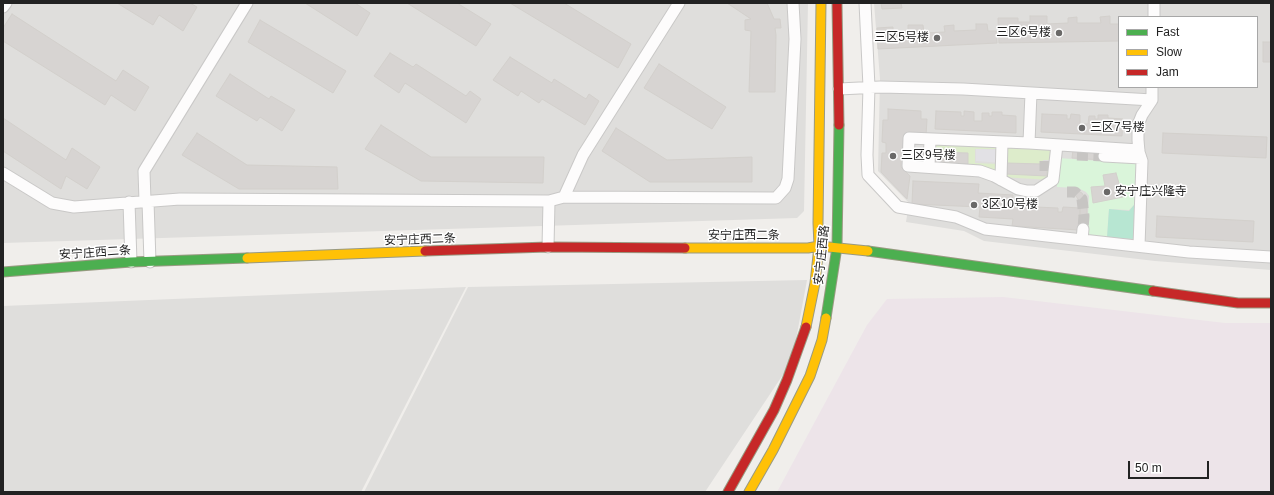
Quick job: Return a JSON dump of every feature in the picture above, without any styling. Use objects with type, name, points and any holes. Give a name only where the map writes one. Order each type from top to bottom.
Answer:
[{"type":"street","points":[[3,7],[6,3]]},
{"type":"street","points":[[150,262],[144,171],[247,3]]},
{"type":"street","points":[[564,196],[583,155],[679,3]]},
{"type":"street","points":[[3,173],[52,203],[74,207],[180,198],[549,201],[564,196],[776,198],[785,188],[788,179],[795,39],[793,3]]},
{"type":"street","name":"安宁庄西路","points":[[728,492],[774,410],[797,356],[806,328],[815,283],[819,246],[821,3]]},
{"type":"street","name":"安宁庄西路","points":[[749,492],[773,450],[810,376],[822,340],[829,303],[837,247],[839,89],[837,3]]},
{"type":"street","points":[[865,3],[869,87],[867,154],[868,175],[898,207],[956,217],[985,229],[1082,234],[1139,246],[1189,252],[1271,257]]},
{"type":"street","points":[[1154,3],[1154,16]]},
{"type":"street","points":[[839,89],[869,87],[963,89],[1152,100]]},
{"type":"street","points":[[1139,246],[1142,184],[1138,125],[1142,115],[1152,100],[1152,88]]},
{"type":"street","points":[[1029,143],[1031,93]]},
{"type":"street","points":[[1057,145],[1050,162],[1053,180],[1036,191],[1018,189],[980,171],[908,166],[909,138],[1029,143],[1057,145],[1140,154]]},
{"type":"street","points":[[929,167],[930,139]]},
{"type":"street","points":[[1001,180],[1002,142]]},
{"type":"street","points":[[1104,156],[1140,154]]},
{"type":"street","points":[[548,248],[549,201]]},
{"type":"street","points":[[129,202],[131,262]]},
{"type":"street","name":"安宁庄西二条","points":[[3,272],[131,262],[548,248],[808,248],[819,246],[837,247],[1238,303],[1271,303]]},
{"type":"shaded area","points":[[3,3],[808,3],[804,211],[797,218],[3,243]]},
{"type":"shaded area","points":[[874,3],[1271,3],[1271,270],[1155,261],[984,241],[964,231],[906,222],[909,203],[878,171],[880,79]]},
{"type":"shaded area","points":[[976,149],[1002,150],[1002,163],[976,161]]},
{"type":"shaded area","points":[[807,280],[792,361],[705,492],[364,492],[468,287]]},
{"type":"shaded area","points":[[466,287],[361,492],[3,492],[3,306]]},
{"type":"shaded area","points":[[1003,297],[1225,323],[1271,323],[1271,492],[777,492],[867,325],[887,299]]},
{"type":"green space","points":[[933,143],[998,146],[998,149],[975,149],[975,163],[998,164],[997,171],[930,165]]},
{"type":"green space","points":[[1004,146],[1049,149],[1052,156],[1050,160],[1043,160],[1043,164],[1050,164],[1050,180],[1002,177]]},
{"type":"green space","points":[[1058,158],[1141,164],[1138,204],[1134,205],[1129,210],[1109,209],[1107,238],[1090,237],[1087,235],[1089,196],[1086,192],[1078,188],[1057,187]]},
{"type":"green space","points":[[1138,204],[1136,239],[1107,238],[1109,209],[1129,211],[1134,205]]},
{"type":"building","points":[[117,3],[190,3],[197,7],[183,31],[159,15],[153,25]]},
{"type":"building","points":[[305,3],[355,3],[370,13],[357,36]]},
{"type":"building","points":[[407,3],[457,3],[491,24],[476,46]]},
{"type":"building","points":[[510,3],[564,3],[631,44],[618,68]]},
{"type":"building","points":[[727,3],[767,3],[774,19],[780,19],[781,28],[775,28],[775,92],[749,92],[751,31],[745,30],[745,20],[751,19]]},
{"type":"building","points":[[881,3],[901,3],[902,8],[882,9]]},
{"type":"building","points":[[12,14],[116,81],[123,70],[149,87],[135,111],[111,95],[105,105],[3,41],[3,28]]},
{"type":"building","name":"三区6号楼","points":[[1030,16],[1047,16],[1047,24],[1068,23],[1068,18],[1077,17],[1077,23],[1101,23],[1100,17],[1110,16],[1110,24],[1118,24],[1118,41],[999,43],[998,18],[1018,18],[1018,22],[1030,22]]},
{"type":"building","points":[[260,20],[346,71],[333,93],[248,42]]},
{"type":"building","name":"三区5号楼","points":[[976,24],[987,24],[988,31],[996,31],[997,43],[878,49],[877,28],[893,27],[893,32],[908,31],[908,25],[923,25],[924,33],[945,32],[944,26],[954,25],[954,31],[976,30]]},
{"type":"building","points":[[1263,42],[1271,42],[1271,62],[1263,62]]},
{"type":"building","points":[[390,53],[413,67],[416,64],[466,96],[470,91],[481,99],[466,123],[405,83],[399,93],[374,76]]},
{"type":"building","points":[[510,57],[552,83],[554,79],[586,99],[589,94],[599,101],[585,125],[542,99],[539,103],[521,91],[518,96],[493,80]]},
{"type":"building","points":[[659,64],[726,107],[712,129],[644,88]]},
{"type":"building","points":[[230,74],[269,99],[271,96],[295,110],[282,131],[260,117],[257,121],[216,96]]},
{"type":"building","name":"三区9号楼","points":[[888,109],[921,111],[921,119],[927,119],[926,136],[906,135],[905,158],[901,158],[901,167],[910,176],[907,199],[881,172],[882,153],[886,153],[886,143],[882,142],[883,120],[888,120]]},
{"type":"building","points":[[936,111],[961,112],[961,116],[964,116],[964,111],[974,112],[974,121],[982,121],[982,113],[989,113],[989,116],[992,116],[992,112],[1002,112],[1002,115],[1016,116],[1016,133],[935,129]]},
{"type":"building","name":"三区7号楼","points":[[1042,114],[1067,115],[1067,119],[1070,119],[1071,114],[1080,115],[1080,124],[1088,124],[1089,116],[1095,116],[1095,119],[1098,119],[1098,115],[1108,115],[1108,118],[1123,119],[1122,136],[1041,132]]},
{"type":"building","points":[[3,118],[66,160],[72,148],[100,167],[87,189],[66,176],[61,189],[3,151]]},
{"type":"building","points":[[381,125],[431,157],[544,157],[543,183],[421,181],[365,149]]},
{"type":"building","points":[[616,128],[667,160],[752,157],[752,182],[650,182],[602,151]]},
{"type":"building","points":[[197,133],[247,165],[337,167],[338,189],[239,189],[182,155]]},
{"type":"building","points":[[1163,133],[1267,137],[1266,158],[1162,153]]},
{"type":"building","points":[[1073,150],[1102,152],[1102,160],[1072,158]]},
{"type":"building","points":[[933,152],[968,153],[968,164],[932,162]]},
{"type":"building","points":[[1006,163],[1042,164],[1042,166],[1047,166],[1047,176],[1006,174]]},
{"type":"building","name":"安宁庄兴隆寺","points":[[1116,173],[1123,197],[1093,203],[1091,187],[1105,186],[1103,175]]},
{"type":"building","name":"3区10号楼","points":[[913,181],[979,184],[978,193],[1013,195],[1012,206],[1058,208],[1058,212],[1062,212],[1063,207],[1080,208],[1079,230],[1012,226],[1013,219],[979,217],[980,207],[912,204]]},
{"type":"building","points":[[1070,189],[1082,193],[1085,198],[1087,203],[1087,228],[1080,228],[1080,202],[1076,196],[1070,194]]},
{"type":"building","points":[[1157,216],[1254,221],[1253,242],[1156,237]]},
{"type":"tunnel","points":[[1077,155],[1104,156]]},
{"type":"tunnel","points":[[1045,161],[1045,171]]},
{"type":"tunnel","points":[[1067,192],[1075,192],[1082,199],[1084,216],[1083,229]]},
{"type":"traffic: fast","points":[[826,318],[837,247],[839,125]]},
{"type":"traffic: fast","points":[[868,251],[1153,291]]},
{"type":"traffic: fast","points":[[3,272],[131,262],[247,258]]},
{"type":"traffic: slow","points":[[806,327],[815,283],[819,246],[821,3]]},
{"type":"traffic: slow","points":[[685,248],[808,248],[819,246],[868,251]]},
{"type":"traffic: slow","points":[[247,258],[425,251]]},
{"type":"traffic: slow","points":[[749,492],[773,450],[810,376],[822,340],[826,318]]},
{"type":"traffic: jam","points":[[837,3],[839,125]]},
{"type":"traffic: jam","points":[[425,251],[548,247],[685,248]]},
{"type":"traffic: jam","points":[[1153,291],[1238,303],[1271,303]]},
{"type":"traffic: jam","points":[[728,492],[774,410],[787,380],[806,327]]},
{"type":"place","name":"三区6号楼","points":[[1059,33]]},
{"type":"place","name":"三区5号楼","points":[[937,38]]},
{"type":"place","name":"三区7号楼","points":[[1082,128]]},
{"type":"place","name":"三区9号楼","points":[[893,156]]},
{"type":"place","name":"安宁庄兴隆寺","points":[[1107,192]]},
{"type":"place","name":"3区10号楼","points":[[974,205]]}]
